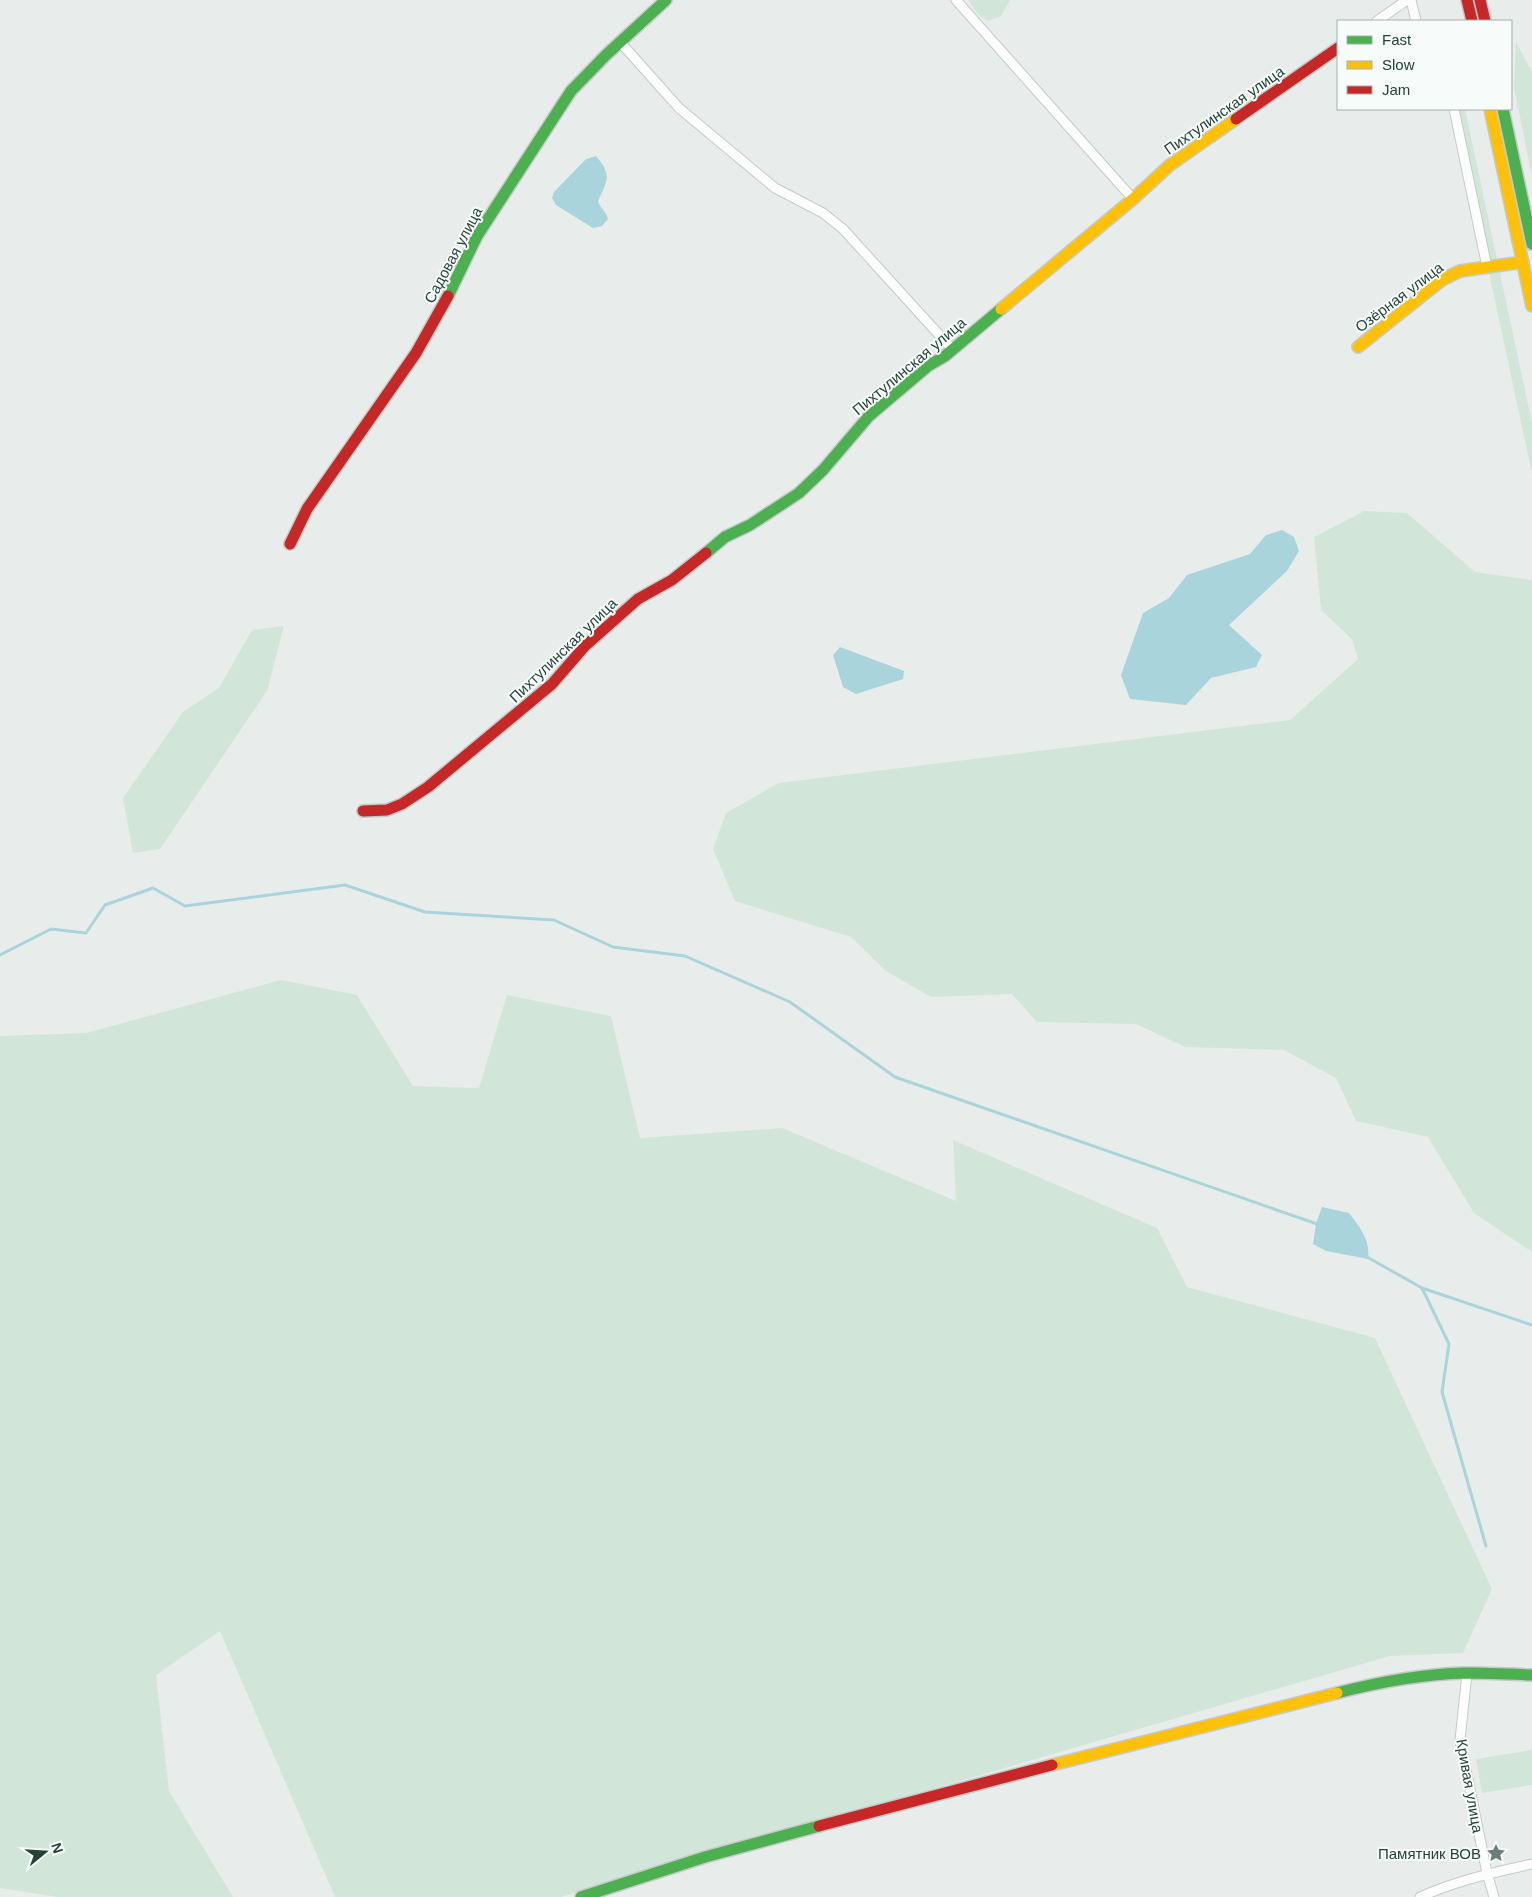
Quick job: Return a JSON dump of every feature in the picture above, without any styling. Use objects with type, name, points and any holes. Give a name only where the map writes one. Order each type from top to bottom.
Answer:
[{"type":"street","name":"Садовая улица","points":[[290,544],[307,509],[416,353],[452,290],[477,236],[571,91],[606,55],[666,0]]},
{"type":"street","points":[[956,0],[1133,199]]},
{"type":"street","points":[[1378,20],[1408,0]]},
{"type":"street","points":[[1412,0],[1416,20]]},
{"type":"street","points":[[1467,0],[1472,20]]},
{"type":"street","points":[[1480,0],[1485,20]]},
{"type":"street","points":[[621,43],[680,108],[702,127],[775,188],[823,213],[843,229],[952,349]]},
{"type":"street","name":"Пихтулинская улица","points":[[363,811],[387,810],[402,804],[428,787],[552,684],[585,646],[638,599],[672,580],[718,542],[750,525],[799,493],[824,470],[869,416],[1133,199],[1170,165],[1337,49]]},
{"type":"street","points":[[1454,110],[1487,266]]},
{"type":"street","points":[[1490,110],[1532,306]]},
{"type":"street","points":[[1504,110],[1532,244]]},
{"type":"street","name":"Озёрная улица","points":[[1358,347],[1442,280],[1460,271],[1523,262]]},
{"type":"street","points":[[581,1897],[706,1857],[939,1792],[1360,1687],[1398,1680],[1467,1673],[1532,1675]]},
{"type":"street","name":"Кривая улица","points":[[1467,1673],[1460,1740],[1487,1874],[1494,1897]]},
{"type":"street","points":[[1420,1897],[1438,1889],[1487,1874],[1532,1864]]},
{"type":"green space","points":[[968,0],[1010,0],[1001,16],[988,21],[978,14]]},
{"type":"green space","points":[[1516,42],[1532,72],[1532,176],[1514,87]]},
{"type":"green space","points":[[1454,110],[1465,110],[1532,423],[1532,474]]},
{"type":"green space","points":[[1364,511],[1407,513],[1475,572],[1532,580],[1532,1252],[1474,1213],[1428,1137],[1356,1121],[1336,1078],[1284,1050],[1185,1047],[1136,1024],[1037,1022],[1012,994],[931,997],[886,971],[851,937],[735,901],[713,849],[726,813],[779,783],[1290,720],[1358,659],[1352,639],[1321,610],[1314,537]]},
{"type":"green space","points":[[284,626],[267,691],[160,849],[133,853],[123,798],[183,712],[219,688],[252,630]]},
{"type":"green space","points":[[281,980],[357,995],[413,1086],[479,1088],[507,995],[611,1016],[640,1138],[782,1128],[956,1201],[953,1140],[1157,1228],[1187,1287],[1375,1338],[1492,1589],[1463,1653],[1390,1656],[561,1897],[335,1897],[220,1631],[156,1675],[169,1791],[233,1897],[58,1897],[0,1888],[0,1036],[86,1033]]},
{"type":"green space","points":[[1532,1750],[1532,1785],[1482,1793],[1476,1759]]},
{"type":"water","points":[[596,156],[601,162],[607,177],[598,201],[608,219],[602,226],[593,228],[556,205],[552,198],[554,192],[586,159]]},
{"type":"water","points":[[1282,530],[1294,537],[1299,551],[1287,571],[1229,625],[1262,655],[1256,667],[1211,678],[1186,705],[1130,699],[1121,675],[1143,613],[1169,598],[1187,575],[1250,554],[1266,535]]},
{"type":"water","points":[[840,647],[904,671],[903,679],[856,694],[843,687],[833,655]]},
{"type":"water","points":[[1322,1207],[1349,1213],[1366,1240],[1368,1259],[1326,1251],[1313,1244],[1316,1224]]},
{"type":"waterway","points":[[0,955],[51,929],[86,933],[105,905],[153,888],[185,906],[345,885],[425,912],[554,920],[613,947],[685,956],[790,1002],[895,1077],[1320,1225]]},
{"type":"waterway","points":[[1367,1257],[1422,1288],[1449,1344],[1442,1392],[1486,1546]]},
{"type":"waterway","points":[[1422,1288],[1532,1325]]},
{"type":"traffic: fast","points":[[448,296],[477,236],[571,91],[606,55],[666,0]]},
{"type":"traffic: fast","points":[[1503,110],[1532,244]]},
{"type":"traffic: fast","points":[[706,553],[725,537],[750,525],[799,493],[823,470],[869,416],[928,366],[945,356],[1001,309]]},
{"type":"traffic: fast","points":[[1337,1693],[1385,1682],[1434,1675],[1466,1673],[1532,1675]]},
{"type":"traffic: fast","points":[[581,1897],[705,1857],[819,1826]]},
{"type":"traffic: slow","points":[[1490,110],[1532,306]]},
{"type":"traffic: slow","points":[[1001,309],[1133,199],[1170,165],[1236,119]]},
{"type":"traffic: slow","points":[[1358,347],[1442,280],[1460,271],[1523,262]]},
{"type":"traffic: slow","points":[[1052,1765],[1337,1693]]},
{"type":"traffic: jam","points":[[1467,0],[1472,20]]},
{"type":"traffic: jam","points":[[1480,0],[1485,20]]},
{"type":"traffic: jam","points":[[1236,119],[1337,49]]},
{"type":"traffic: jam","points":[[290,544],[307,509],[416,353],[448,296]]},
{"type":"traffic: jam","points":[[363,811],[387,810],[402,804],[428,787],[552,684],[585,646],[638,599],[672,580],[706,553]]},
{"type":"traffic: jam","points":[[819,1826],[1052,1765]]},
{"type":"place","name":"Памятник ВОВ","points":[[1496,1853]]}]
